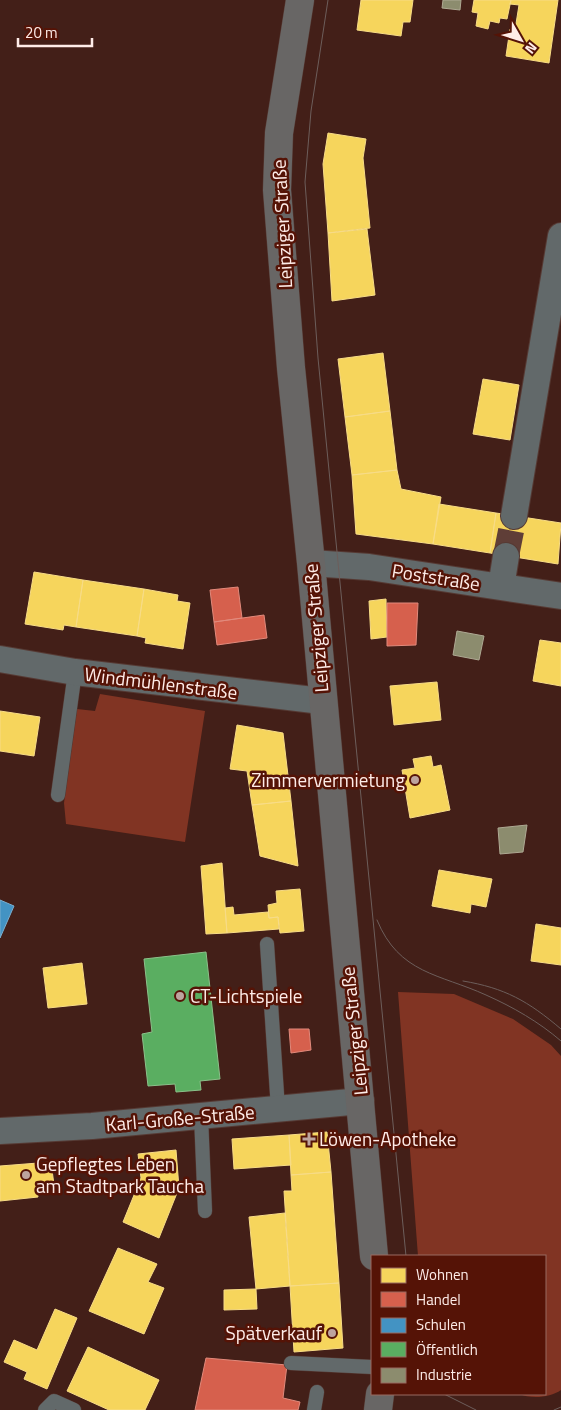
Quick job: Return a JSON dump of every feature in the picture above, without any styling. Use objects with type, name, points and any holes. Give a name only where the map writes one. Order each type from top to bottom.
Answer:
[{"type":"main road","name":"Leipziger Straße","points":[[300,0],[279,134],[277,190],[291,368],[311,563],[322,702],[361,1101],[374,1255]]},
{"type":"main road","points":[[378,1410],[380,1395]]},
{"type":"street","points":[[514,516],[561,236]]},
{"type":"street","points":[[501,587],[506,556]]},
{"type":"street","name":"Poststraße","points":[[311,563],[369,567],[561,596]]},
{"type":"street","name":"Windmühlenstraße","points":[[0,660],[75,672],[322,702]]},
{"type":"street","name":"Karl-Große-Straße","points":[[0,1130],[201,1116],[361,1101]]},
{"type":"lane","points":[[58,795],[75,672]]},
{"type":"lane","points":[[267,944],[278,1109]]},
{"type":"lane","points":[[201,1116],[205,1211]]},
{"type":"lane","points":[[291,1362],[371,1366]]},
{"type":"lane","points":[[314,1410],[317,1392]]},
{"type":"lane","points":[[45,1410],[54,1401],[74,1410]]},
{"type":"shaded area","points":[[100,694],[205,711],[185,842],[66,824],[64,803],[77,709],[95,711]]},
{"type":"shaded area","points":[[398,992],[454,994],[513,1019],[551,1045],[561,1056],[561,1390],[546,1396],[522,1395],[546,1395],[546,1255],[418,1255]]},
{"type":"building: Wohnen","points":[[361,0],[413,0],[410,22],[403,22],[401,36],[357,30]]},
{"type":"building: Wohnen","points":[[474,0],[511,0],[507,19],[500,18],[499,23],[490,21],[488,29],[476,26],[478,13],[472,12]]},
{"type":"building: Wohnen","points":[[511,0],[558,0],[549,63],[506,56],[510,29],[515,30],[519,5],[510,4]]},
{"type":"building: Wohnen","points":[[328,133],[366,139],[363,158],[370,228],[328,233],[323,164]]},
{"type":"building: Wohnen","points":[[367,229],[375,295],[332,301],[328,233]]},
{"type":"building: Wohnen","points":[[383,353],[390,411],[345,417],[338,359]]},
{"type":"building: Wohnen","points":[[483,379],[519,385],[510,440],[473,434]]},
{"type":"building: Wohnen","points":[[390,411],[397,470],[352,475],[345,417]]},
{"type":"building: Wohnen","points":[[397,470],[401,489],[441,497],[433,544],[356,534],[352,475]]},
{"type":"building: Wohnen","points":[[439,504],[496,513],[490,553],[433,544]]},
{"type":"building: Wohnen","points":[[496,513],[561,523],[558,564],[490,553]]},
{"type":"building: Wohnen","points":[[34,572],[83,580],[76,627],[64,625],[63,630],[25,624]]},
{"type":"building: Wohnen","points":[[83,580],[144,589],[137,636],[76,627]]},
{"type":"building: Wohnen","points":[[144,589],[178,595],[177,601],[190,603],[183,649],[145,643],[146,638],[137,636]]},
{"type":"building: Wohnen","points":[[386,599],[387,637],[371,639],[369,601]]},
{"type":"building: Wohnen","points":[[540,640],[561,643],[561,686],[533,681]]},
{"type":"building: Wohnen","points":[[437,682],[441,720],[394,725],[390,686]]},
{"type":"building: Wohnen","points":[[0,711],[40,717],[34,756],[0,751]]},
{"type":"building: Wohnen","points":[[237,725],[283,733],[291,801],[252,805],[247,771],[230,769]]},
{"type":"building: Wohnen","points":[[431,756],[433,767],[441,765],[450,810],[410,818],[402,770],[415,768],[413,759]]},
{"type":"building: Wohnen","points":[[291,801],[298,866],[260,856],[252,805]]},
{"type":"building: Wohnen","points":[[222,863],[227,933],[206,934],[201,866]]},
{"type":"building: Wohnen","points":[[439,870],[492,879],[486,907],[471,904],[470,913],[432,906]]},
{"type":"building: Wohnen","points":[[300,889],[304,931],[280,933],[278,917],[269,918],[268,905],[277,903],[276,891]]},
{"type":"building: Wohnen","points":[[233,907],[234,915],[268,912],[269,918],[278,917],[279,929],[227,933],[225,908]]},
{"type":"building: Wohnen","points":[[536,924],[561,928],[561,965],[531,961]]},
{"type":"building: Wohnen","points":[[82,963],[87,1004],[48,1008],[43,968]]},
{"type":"building: Wohnen","points":[[327,1132],[331,1172],[291,1175],[289,1135]]},
{"type":"building: Wohnen","points":[[289,1135],[291,1165],[234,1169],[232,1139]]},
{"type":"building: Wohnen","points":[[176,1150],[179,1188],[159,1238],[123,1222],[141,1178],[138,1154]]},
{"type":"building: Wohnen","name":"Gepflegtes Leben am Stadtpark Taucha","points":[[51,1162],[54,1185],[36,1186],[38,1197],[0,1201],[0,1166]]},
{"type":"building: Wohnen","points":[[331,1172],[339,1283],[290,1286],[284,1191],[292,1191],[291,1175]]},
{"type":"building: Wohnen","points":[[285,1213],[290,1286],[256,1289],[249,1217]]},
{"type":"building: Wohnen","points":[[118,1248],[157,1264],[148,1282],[164,1288],[144,1334],[89,1311]]},
{"type":"building: Wohnen","points":[[339,1283],[343,1348],[294,1352],[290,1286]]},
{"type":"building: Wohnen","points":[[256,1289],[257,1309],[224,1310],[224,1290]]},
{"type":"building: Wohnen","points":[[55,1309],[77,1318],[47,1389],[24,1379],[27,1372],[4,1362],[14,1340],[37,1350]]},
{"type":"building: Wohnen","points":[[88,1347],[159,1380],[145,1410],[109,1410],[67,1391]]},
{"type":"building: Handel","points":[[238,587],[242,618],[214,622],[210,590]]},
{"type":"building: Handel","points":[[387,603],[418,603],[416,645],[387,646]]},
{"type":"building: Handel","points":[[264,615],[267,638],[217,645],[214,622]]},
{"type":"building: Handel","points":[[289,1029],[309,1029],[311,1050],[291,1053]]},
{"type":"building: Handel","points":[[206,1358],[287,1365],[283,1398],[300,1402],[298,1410],[195,1410]]},
{"type":"building: Schulen","points":[[0,900],[14,906],[0,938]]},
{"type":"building: Öffentlich","name":"CT-Lichtspiele","points":[[206,952],[220,1079],[200,1081],[201,1090],[176,1092],[175,1084],[148,1086],[142,1034],[152,1032],[144,959]]},
{"type":"building: Industrie","points":[[443,0],[461,0],[460,10],[442,8]]},
{"type":"building: Industrie","points":[[457,631],[484,636],[479,660],[453,655]]},
{"type":"building: Industrie","points":[[527,825],[523,852],[500,854],[498,828]]},
{"type":"tunnel","points":[[506,556],[514,516]]},
{"type":"tram line","points":[[328,0],[311,111],[305,182],[318,358],[406,1255]]},
{"type":"tram line","points":[[377,920],[386,938],[397,952],[409,962],[422,970],[486,995],[506,1005],[535,1021],[561,1041]]},
{"type":"tram line","points":[[463,981],[478,984],[515,997],[527,1003],[561,1029]]},
{"type":"tram line","points":[[446,1395],[476,1410]]},
{"type":"tram line","points":[[554,1410],[561,1407]]},
{"type":"place","name":"Zimmervermietung","points":[[415,780]]},
{"type":"place","name":"CT-Lichtspiele","points":[[180,996]]},
{"type":"place","name":"Löwen-Apotheke","points":[[309,1139]]},
{"type":"place","name":"Gepflegtes Leben am Stadtpark Taucha","points":[[26,1175]]},
{"type":"place","name":"Spätverkauf","points":[[332,1333]]}]
